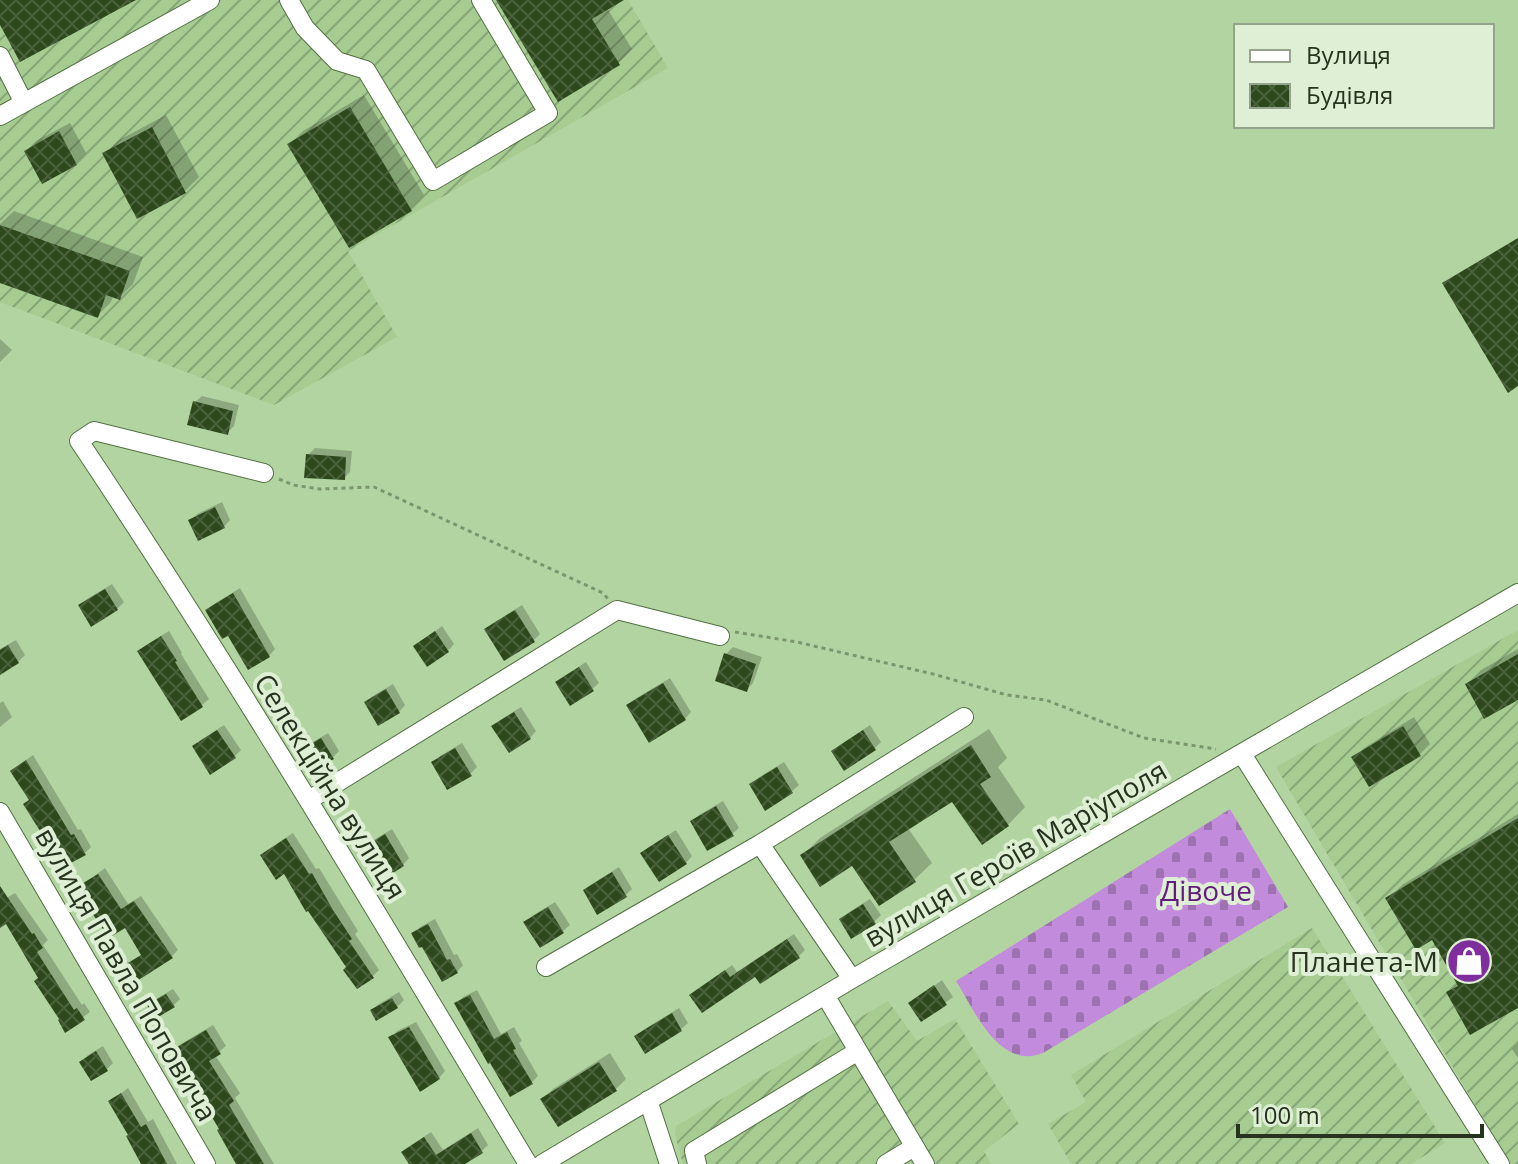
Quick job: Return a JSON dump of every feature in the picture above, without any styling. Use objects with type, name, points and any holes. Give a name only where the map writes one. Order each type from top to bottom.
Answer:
[{"type":"street","points":[[0,116],[210,0]]},
{"type":"street","points":[[289,0],[305,28],[337,61],[366,70],[433,181],[548,113],[481,0]]},
{"type":"street","points":[[0,56],[24,103]]},
{"type":"street","name":"Селекційна вулиця","points":[[264,473],[94,431],[79,441],[136,525],[309,800],[528,1164]]},
{"type":"street","name":"вулиця Героїв Маріуполя","points":[[542,1164],[852,979],[1518,593]]},
{"type":"street","points":[[309,800],[617,610],[720,636]]},
{"type":"street","points":[[546,967],[760,844],[964,717]]},
{"type":"street","points":[[1242,754],[1500,1164]]},
{"type":"street","name":"вулиця Павла Поповича","points":[[0,812],[206,1164]]},
{"type":"street","points":[[760,844],[852,979]]},
{"type":"street","points":[[825,995],[925,1164]]},
{"type":"street","points":[[697,1164],[694,1151],[858,1051]]},
{"type":"street","points":[[648,1100],[669,1164]]},
{"type":"street","points":[[1480,1164],[1488,1146]]},
{"type":"street","points":[[886,1164],[914,1147]]},
{"type":"path","points":[[264,473],[293,485],[320,489],[374,487],[603,593],[617,610]]},
{"type":"path","points":[[720,636],[738,631],[797,642],[1007,695],[1046,700],[1144,738],[1242,754]]},
{"type":"shaded area","points":[[0,0],[628,0],[668,68],[348,251],[397,337],[274,405],[0,302]]},
{"type":"shaded area","points":[[1518,630],[1518,1164],[1510,1164],[1276,767]]},
{"type":"shaded area","points":[[1312,928],[1445,1143],[1411,1164],[1071,1164],[1048,1124],[1086,1102],[1071,1075]]},
{"type":"shaded area","points":[[888,1001],[917,1041],[955,1019],[1019,1124],[984,1151],[991,1164],[683,1164],[675,1135],[676,1126]]},
{"type":"green space","name":"Дівоче","points":[[1230,809],[1288,907],[1043,1053],[1026,1056],[1012,1053],[992,1037],[956,981]]},
{"type":"building","points":[[0,0],[136,0],[20,62],[0,25]]},
{"type":"building","points":[[496,0],[624,0],[592,19],[620,65],[558,102]]},
{"type":"building","points":[[350,107],[412,211],[349,248],[287,144]]},
{"type":"building","points":[[152,127],[186,193],[137,219],[102,153]]},
{"type":"building","points":[[59,131],[77,165],[42,184],[24,151]]},
{"type":"building","points":[[0,225],[130,271],[120,300],[106,295],[98,318],[0,283]]},
{"type":"building","points":[[1518,238],[1518,386],[1508,393],[1442,283]]},
{"type":"building","points":[[193,401],[233,411],[228,435],[187,425]]},
{"type":"building","points":[[306,454],[346,457],[345,480],[304,478]]},
{"type":"building","points":[[215,507],[225,528],[198,541],[188,520]]},
{"type":"building","points":[[105,589],[118,610],[91,627],[78,605]]},
{"type":"building","points":[[233,593],[270,657],[248,670],[228,636],[222,639],[205,610]]},
{"type":"building","points":[[515,610],[535,642],[504,661],[484,629]]},
{"type":"building","points":[[435,631],[449,652],[427,667],[413,646]]},
{"type":"building","points":[[161,636],[203,707],[181,721],[137,651]]},
{"type":"building","points":[[8,645],[19,663],[0,675],[0,650]]},
{"type":"building","points":[[724,653],[756,664],[747,692],[715,681]]},
{"type":"building","points":[[1518,654],[1518,700],[1484,719],[1465,684]]},
{"type":"building","points":[[579,667],[594,691],[570,706],[555,682]]},
{"type":"building","points":[[663,683],[686,720],[649,743],[626,705]]},
{"type":"building","points":[[386,689],[400,713],[378,726],[364,702]]},
{"type":"building","points":[[514,712],[531,739],[509,753],[491,726]]},
{"type":"building","points":[[1403,726],[1421,756],[1369,787],[1351,757]]},
{"type":"building","points":[[217,730],[236,758],[210,775],[192,746]]},
{"type":"building","points":[[863,730],[876,750],[844,771],[831,751]]},
{"type":"building","points":[[321,738],[334,759],[307,775],[294,754]]},
{"type":"building","points":[[971,745],[991,777],[980,784],[1009,826],[982,845],[952,802],[889,842],[916,882],[879,906],[852,866],[820,887],[800,855]]},
{"type":"building","points":[[455,748],[472,776],[447,790],[431,762]]},
{"type":"building","points":[[26,760],[86,855],[67,865],[48,831],[42,834],[23,804],[29,800],[10,771]]},
{"type":"building","points":[[777,767],[793,793],[765,811],[749,784]]},
{"type":"building","points":[[716,806],[734,836],[707,851],[690,821]]},
{"type":"building","points":[[1518,818],[1518,1008],[1470,1035],[1446,992],[1458,986],[1432,940],[1416,950],[1385,898]]},
{"type":"building","points":[[385,834],[404,866],[377,883],[358,851]]},
{"type":"building","points":[[668,835],[687,864],[659,882],[640,853]]},
{"type":"building","points":[[286,838],[309,874],[312,873],[352,939],[349,941],[374,978],[357,989],[343,970],[346,967],[306,912],[284,874],[276,880],[260,855]]},
{"type":"building","points":[[612,872],[627,897],[597,915],[583,890]]},
{"type":"building","points":[[98,874],[121,909],[134,901],[173,958],[134,983],[123,966],[141,955],[125,928],[109,938],[75,888]]},
{"type":"building","points":[[0,886],[43,948],[37,952],[74,1010],[77,1008],[85,1020],[65,1033],[34,981],[38,978],[6,924],[0,928]]},
{"type":"building","points":[[863,904],[876,924],[851,939],[839,919]]},
{"type":"building","points":[[548,907],[564,933],[540,948],[523,922]]},
{"type":"building","points":[[428,924],[447,960],[450,959],[458,973],[442,982],[411,933]]},
{"type":"building","points":[[787,939],[800,958],[760,984],[755,977],[702,1013],[689,995],[725,970],[730,977]]},
{"type":"building","points":[[934,985],[947,1005],[921,1022],[908,1003]]},
{"type":"building","points":[[166,994],[175,1007],[155,1019],[147,1005]]},
{"type":"building","points":[[470,995],[494,1039],[507,1032],[516,1049],[513,1050],[533,1084],[510,1097],[454,1003]]},
{"type":"building","points":[[392,998],[398,1008],[376,1021],[370,1010]]},
{"type":"building","points":[[672,1013],[682,1031],[645,1054],[634,1036]]},
{"type":"building","points":[[409,1027],[440,1079],[420,1092],[388,1037]]},
{"type":"building","points":[[206,1030],[221,1054],[209,1061],[234,1101],[229,1105],[264,1164],[236,1164],[172,1050]]},
{"type":"building","points":[[96,1051],[108,1071],[91,1081],[79,1062]]},
{"type":"building","points":[[599,1062],[617,1091],[558,1127],[540,1099]]},
{"type":"building","points":[[121,1093],[141,1127],[146,1124],[167,1164],[141,1164],[108,1101]]},
{"type":"building","points":[[471,1133],[483,1153],[465,1164],[409,1164],[401,1152],[424,1137],[436,1155]]},
{"type":"place","name":"Планета-М","points":[[1469,961]]}]
